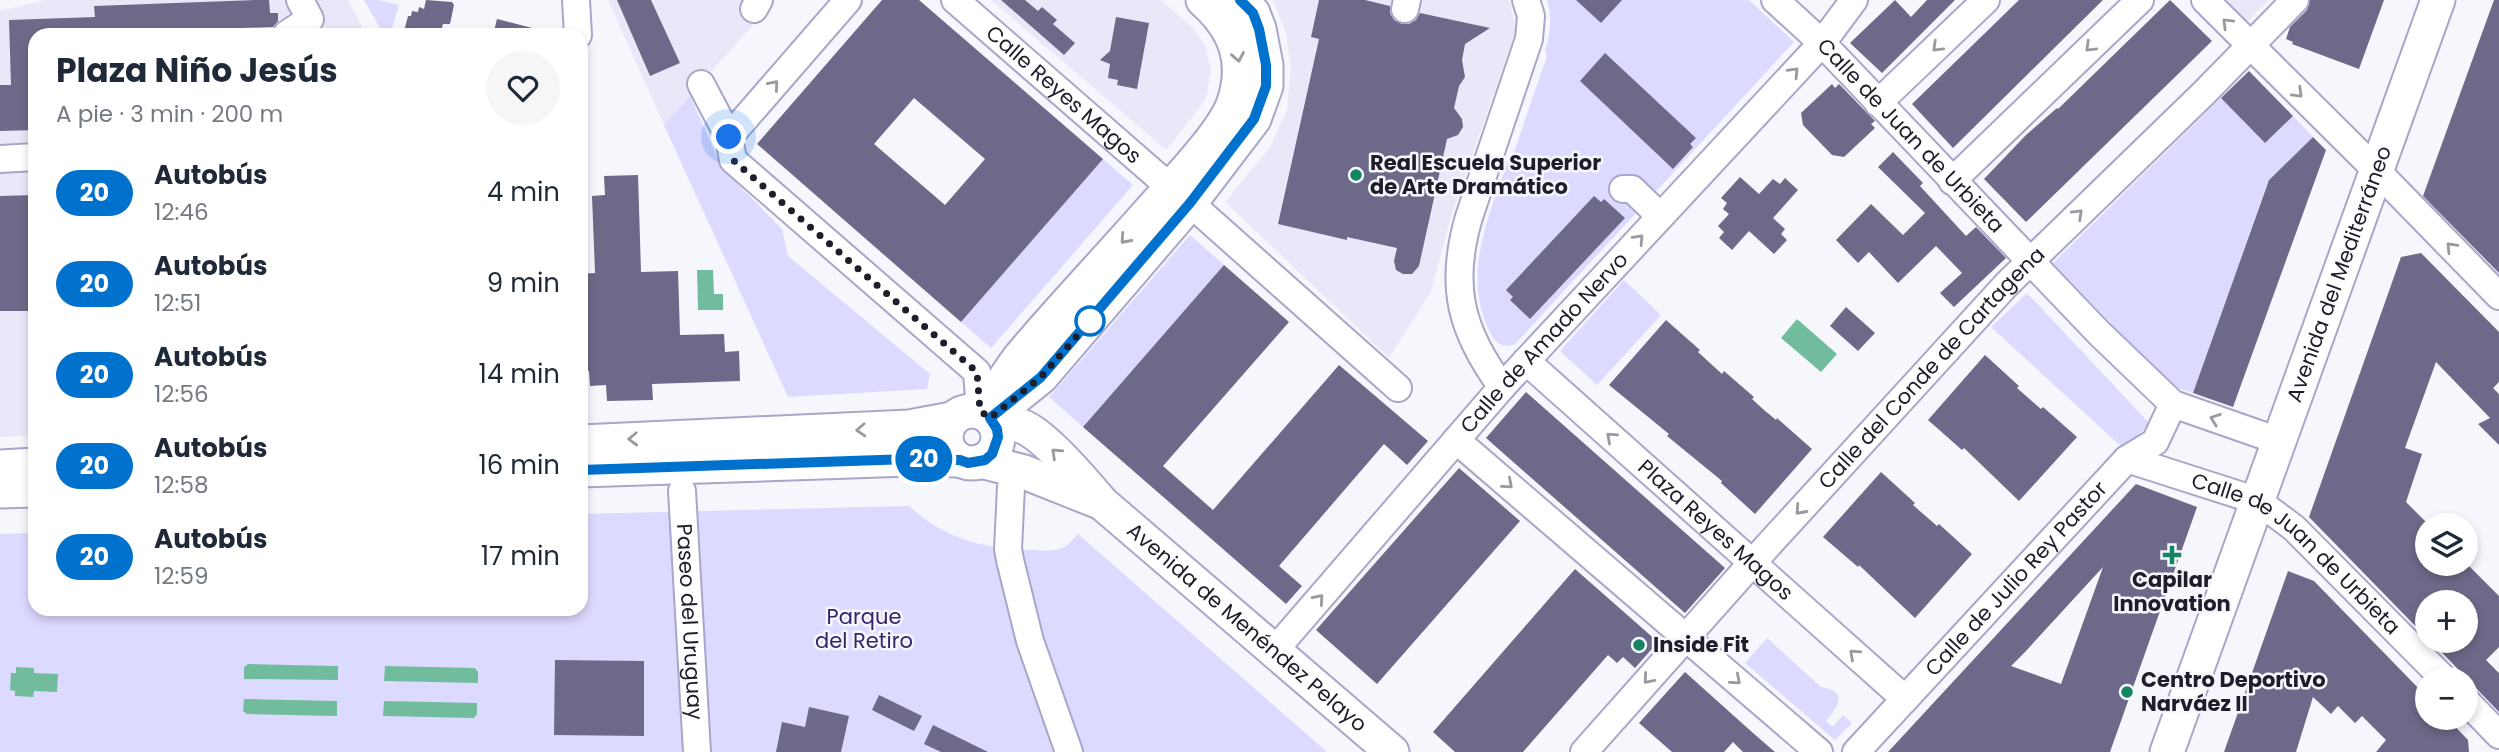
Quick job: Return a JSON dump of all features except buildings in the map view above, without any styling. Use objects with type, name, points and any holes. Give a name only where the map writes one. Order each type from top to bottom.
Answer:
[{"type":"main road","points":[[1180,195],[1232,107],[1240,69],[1233,37],[1203,0]]},
{"type":"main road","name":"Avenida del Mediterráneo","points":[[2167,752],[2438,0]]},
{"type":"main road","points":[[980,416],[998,437],[996,446],[992,454],[970,461],[947,447],[946,430],[980,416],[1041,377],[1180,195],[1254,119],[1266,86],[1266,65],[1254,4]]},
{"type":"main road","name":"Avenida de Menéndez Pelayo","points":[[588,442],[909,427],[980,416],[1024,427],[1077,472],[1102,503],[1392,752]]},
{"type":"main road","name":"Avenida de Menéndez Pelayo","points":[[588,470],[896,459],[970,461],[1032,475],[1102,503]]},
{"type":"main road","points":[[0,467],[28,465]]},
{"type":"main road","points":[[0,491],[28,490]]},
{"type":"main road","name":"Avenida del Mediterráneo","points":[[2143,752],[2183,642],[2241,549]]},
{"type":"main road","name":"Avenida del Mediterráneo","points":[[2188,752],[2219,666],[2241,549]]},
{"type":"street","points":[[296,28],[310,19],[300,0]]},
{"type":"street","points":[[576,0],[578,28]]},
{"type":"street","points":[[729,137],[848,0]]},
{"type":"street","name":"Calle Reyes Magos","points":[[955,0],[1398,388]]},
{"type":"street","points":[[1502,387],[1486,366],[1466,321],[1458,269],[1462,240],[1530,39],[1531,16],[1526,0]]},
{"type":"street","name":"Calle de Juan de Urbieta","points":[[1775,0],[1822,43],[2099,334],[2173,404],[2279,441]]},
{"type":"street","name":"Calle de Amado Nervo","points":[[1274,650],[1502,387],[1822,43],[1854,0]]},
{"type":"street","points":[[1878,103],[1986,0]]},
{"type":"street","points":[[1952,181],[2140,0]]},
{"type":"street","points":[[2205,0],[2499,296]]},
{"type":"street","name":"Calle del Conde de Cartagena","points":[[1584,752],[1752,563],[2029,262],[2204,93],[2295,0]]},
{"type":"street","points":[[701,84],[729,137],[733,160],[977,372],[980,416]]},
{"type":"street","points":[[0,159],[28,157]]},
{"type":"street","points":[[1623,189],[1632,189],[1660,216]]},
{"type":"street","name":"Plaza Reyes Magos","points":[[1526,361],[1905,699]]},
{"type":"street","name":"Calle de Julio Rey Pastor","points":[[1856,752],[2127,459],[2155,442],[2173,404]]},
{"type":"street","points":[[1456,440],[1819,752]]},
{"type":"street","name":"Calle de Juan de Urbieta","points":[[2127,459],[2258,501],[2294,528],[2432,667]]},
{"type":"street","points":[[1011,487],[1008,549],[1030,641],[1069,752]]},
{"type":"street","name":"Paseo del Uruguay","points":[[682,491],[697,752]]},
{"type":"street","points":[[2478,713],[2499,734]]},
{"type":"shaded area","points":[[46,0],[348,0],[362,28],[28,28],[28,435],[0,437],[0,11]]},
{"type":"shaded area","points":[[608,0],[775,0],[664,125]]},
{"type":"shaded area","points":[[991,0],[1161,0],[1193,28],[1205,45],[1211,70],[1207,95],[1166,150]]},
{"type":"shaded area","name":"Real Escuela Superior de Arte Dramático","points":[[1273,0],[1510,2],[1516,30],[1452,213],[1431,292],[1389,358],[1225,202],[1269,149],[1287,110],[1291,69],[1286,33]]},
{"type":"shaded area","points":[[2222,0],[2269,0],[2245,24]]},
{"type":"shaded area","points":[[697,270],[713,270],[714,294],[723,294],[723,310],[698,310]]},
{"type":"shaded area","points":[[1797,319],[1837,354],[1821,372],[1781,338]]},
{"type":"shaded area","points":[[248,664],[338,666],[338,680],[244,679],[244,667]]},
{"type":"shaded area","points":[[385,666],[475,668],[478,672],[478,683],[384,681]]},
{"type":"shaded area","points":[[16,667],[34,668],[34,673],[58,674],[57,692],[34,691],[33,697],[15,696],[15,691],[10,690],[11,673],[16,673]]},
{"type":"shaded area","points":[[244,699],[337,701],[337,716],[247,714],[243,711]]},
{"type":"shaded area","points":[[384,701],[477,703],[477,714],[474,718],[383,716]]},
{"type":"green space","points":[[364,0],[399,5],[392,28],[380,28]]},
{"type":"green space","points":[[1547,0],[1749,0],[1794,42],[1515,344],[1506,346],[1494,339],[1482,311],[1478,267],[1486,224],[1547,56],[1545,51],[1550,19]]},
{"type":"green space","points":[[690,96],[722,168],[782,229],[788,256],[930,374],[927,389],[788,397],[664,125]]},
{"type":"green space","points":[[2221,98],[2265,143],[2293,116],[2313,137],[2270,179],[2266,187],[2193,393],[2171,386],[2053,263]]},
{"type":"green space","points":[[1103,159],[1133,185],[991,348],[961,322]]},
{"type":"green space","points":[[1190,235],[1224,265],[1083,427],[1049,397]]},
{"type":"green space","points":[[1624,280],[1661,315],[1597,385],[1560,351]]},
{"type":"green space","points":[[2027,293],[2149,423],[2125,450],[1991,327]]},
{"type":"green space","name":"Parque del Retiro","points":[[909,506],[936,527],[950,534],[995,547],[1053,550],[1066,546],[1078,534],[1327,752],[0,752],[0,534],[28,533],[28,616],[588,616],[588,514]]},
{"type":"green space","points":[[1767,638],[1821,687],[1830,689],[1838,696],[1837,705],[1826,721],[1833,727],[1843,715],[1852,723],[1835,740],[1745,663]]},
{"type":"bus line","name":"20","points":[[588,470],[909,459],[960,460],[968,463],[985,460],[992,454],[998,437],[997,429],[990,418],[1041,377],[1190,203],[1254,119],[1266,86],[1264,46],[1253,13],[1240,0]]},
{"type":"place","name":"Real Escuela Superior de Arte Dramático","points":[[1356,175]]},
{"type":"place","name":"Capilar Innovation","points":[[2172,555]]},
{"type":"place","name":"Inside Fit","points":[[1639,645]]},
{"type":"place","name":"Centro Deportivo Narváez II","points":[[2127,692]]},
{"type":"route","points":[[729,137],[733,160],[977,372],[980,411],[990,418],[1041,377],[1090,321]]}]
